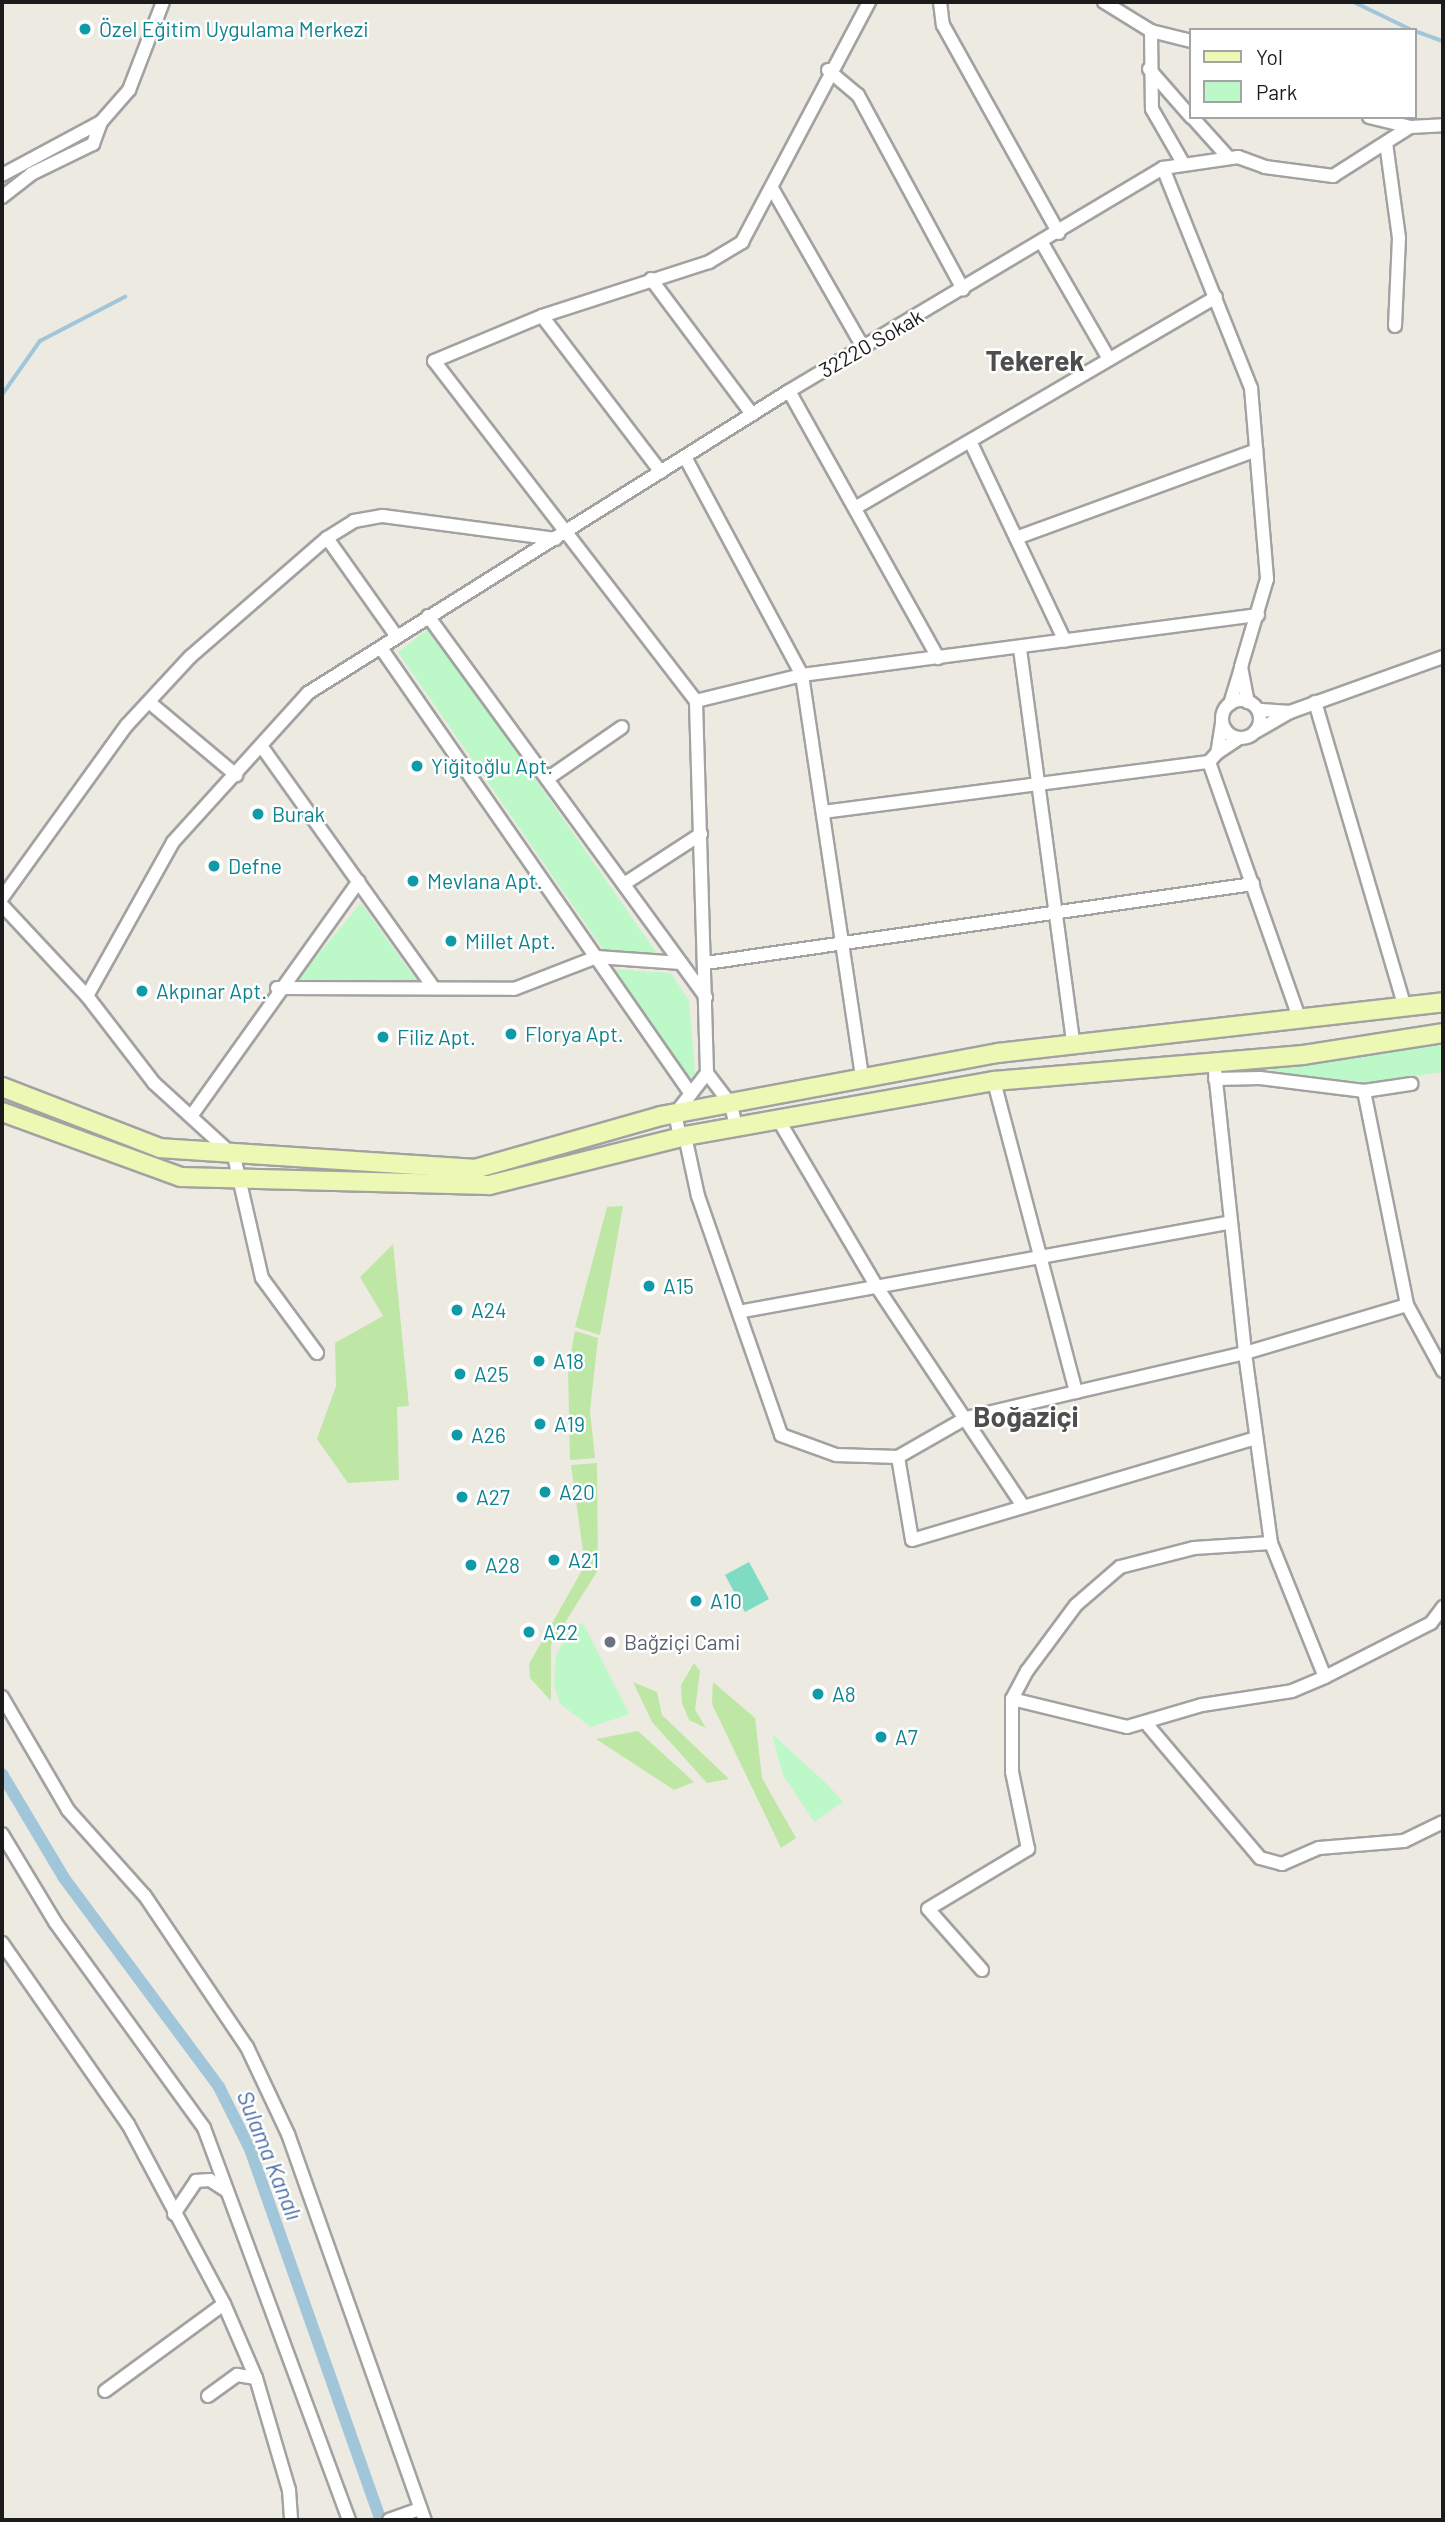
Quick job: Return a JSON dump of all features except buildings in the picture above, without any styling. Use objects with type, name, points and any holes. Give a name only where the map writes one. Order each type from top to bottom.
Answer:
[{"type":"main road","points":[[2,1087],[160,1148],[234,1156],[475,1169],[675,1114],[862,1077],[1074,1046],[1443,1002]]},
{"type":"main road","points":[[2,1112],[133,1163],[181,1177],[489,1185],[682,1136],[994,1082],[1214,1070],[1443,1033]]},
{"type":"street","points":[[2,197],[31,174],[93,144],[102,122],[130,90],[163,2]]},
{"type":"street","points":[[736,1126],[730,1105],[707,1073],[706,963],[696,701],[561,536],[434,362],[542,316],[709,262],[742,242],[773,190],[828,70],[869,2]]},
{"type":"street","points":[[940,2],[943,25],[1059,233]]},
{"type":"street","points":[[1104,2],[1151,31],[1190,41]]},
{"type":"street","points":[[1151,31],[1149,69],[1152,109],[1183,163]]},
{"type":"street","points":[[1149,69],[1190,116]]},
{"type":"street","points":[[828,70],[858,95],[963,289]]},
{"type":"street","points":[[1193,119],[1228,157]]},
{"type":"street","points":[[1377,119],[1410,127],[1443,125]]},
{"type":"street","points":[[2,175],[102,122]]},
{"type":"street","name":"32220 Sokak","points":[[87,996],[173,842],[262,747],[308,693],[789,391],[1059,233],[1163,168],[1228,157],[1333,176],[1410,127]]},
{"type":"street","points":[[1387,144],[1399,238],[1395,326]]},
{"type":"street","points":[[1163,168],[1251,388],[1267,579],[1213,757],[1300,1020]]},
{"type":"street","points":[[773,190],[863,347]]},
{"type":"street","points":[[1042,243],[1109,359]]},
{"type":"street","points":[[652,279],[752,414]]},
{"type":"street","points":[[855,508],[1216,297]]},
{"type":"street","points":[[542,316],[661,472]]},
{"type":"street","points":[[789,391],[938,657]]},
{"type":"street","points":[[970,441],[1065,641]]},
{"type":"street","points":[[1016,538],[1256,450]]},
{"type":"street","points":[[685,457],[802,675],[862,1077]]},
{"type":"street","points":[[2,898],[149,702],[190,657],[327,538],[354,521],[383,516],[561,536]]},
{"type":"street","points":[[327,538],[397,637]]},
{"type":"street","points":[[696,701],[802,675],[1020,649],[1258,615]]},
{"type":"street","points":[[428,616],[707,998]]},
{"type":"street","points":[[381,648],[691,1094]]},
{"type":"street","points":[[1020,649],[1074,1046]]},
{"type":"street","points":[[823,812],[1040,785],[1213,757],[1239,738],[1290,712],[1443,657]]},
{"type":"street","points":[[1241,667],[1253,706],[1257,731]]},
{"type":"street","points":[[149,702],[236,775]]},
{"type":"street","points":[[1315,702],[1405,1007]]},
{"type":"street","points":[[1230,704],[1290,712]]},
{"type":"street","points":[[1222,723],[1239,738]]},
{"type":"street","points":[[547,779],[622,727]]},
{"type":"street","points":[[262,747],[433,988]]},
{"type":"street","points":[[624,884],[701,834]]},
{"type":"street","points":[[192,1115],[277,988],[359,881]]},
{"type":"street","points":[[706,963],[1056,909],[1253,884]]},
{"type":"street","points":[[2,905],[87,996],[154,1083],[234,1156],[242,1179],[262,1278],[317,1353]]},
{"type":"street","points":[[277,988],[514,989],[597,957],[681,963]]},
{"type":"street","points":[[1325,1677],[1272,1543],[1254,1439],[1228,1223],[1214,1070],[1364,1091],[1412,1084]]},
{"type":"street","points":[[707,1073],[675,1114],[698,1196],[743,1311],[781,1435],[836,1455],[898,1457],[966,1418],[1245,1353],[1407,1305]]},
{"type":"street","points":[[994,1082],[1076,1392]]},
{"type":"street","points":[[1364,1091],[1407,1305],[1443,1371]]},
{"type":"street","points":[[778,1119],[877,1287],[1023,1506]]},
{"type":"street","points":[[743,1311],[1228,1223]]},
{"type":"street","points":[[898,1457],[912,1540],[1254,1439]]},
{"type":"street","points":[[982,1970],[928,1909],[1028,1849],[1012,1772],[1012,1699],[1076,1605],[1120,1567],[1194,1548],[1272,1543]]},
{"type":"street","points":[[1012,1699],[1127,1727],[1292,1691],[1431,1623],[1443,1607]]},
{"type":"street","points":[[2,1697],[68,1810],[145,1896],[247,2047],[288,2134],[422,2514],[404,2515],[388,2520]]},
{"type":"street","points":[[1145,1722],[1259,1858],[1282,1864],[1319,1848],[1404,1840],[1443,1822]]},
{"type":"street","points":[[2,1834],[55,1922],[204,2128],[349,2520]]},
{"type":"street","points":[[2,1944],[95,2070],[224,2304],[256,2378],[289,2490],[291,2520]]},
{"type":"street","points":[[174,2214],[196,2181],[211,2180],[227,2191]]},
{"type":"street","points":[[105,2391],[224,2304]]},
{"type":"street","points":[[208,2396],[237,2375],[256,2378]]},
{"type":"green space","points":[[430,628],[658,955],[605,952],[398,652]]},
{"type":"green space","points":[[361,903],[417,981],[297,980]]},
{"type":"green space","points":[[611,969],[671,973],[689,1001],[695,1074],[688,1081]]},
{"type":"green space","points":[[1443,1041],[1443,1072],[1371,1082],[1289,1077],[1262,1067]]},
{"type":"green space","points":[[623,1206],[600,1335],[575,1327],[607,1207]]},
{"type":"green space","points":[[393,1244],[409,1406],[397,1407],[399,1480],[348,1483],[317,1439],[336,1386],[335,1343],[383,1316],[360,1277]]},
{"type":"green space","points":[[575,1331],[598,1338],[590,1411],[595,1458],[570,1460],[568,1369]]},
{"type":"green space","points":[[597,1463],[598,1570],[551,1645],[551,1701],[530,1678],[529,1664],[585,1565],[571,1465]]},
{"type":"green space","points":[[749,1562],[769,1599],[745,1612],[725,1575]]},
{"type":"green space","points":[[583,1623],[629,1714],[591,1727],[560,1704],[554,1685],[556,1656],[570,1628]]},
{"type":"green space","points":[[694,1663],[700,1671],[695,1710],[706,1728],[689,1720],[682,1703],[681,1685]]},
{"type":"green space","points":[[633,1682],[657,1692],[662,1715],[729,1779],[707,1783],[652,1722]]},
{"type":"green space","points":[[713,1682],[755,1718],[762,1778],[796,1838],[781,1848],[712,1704]]},
{"type":"green space","points":[[638,1731],[694,1782],[674,1790],[596,1739]]},
{"type":"green space","points":[[772,1734],[843,1802],[814,1822],[783,1775]]},
{"type":"waterway","points":[[1354,2],[1408,28]]},
{"type":"waterway","points":[[1417,32],[1443,41]]},
{"type":"waterway","points":[[2,395],[40,341],[125,297]]},
{"type":"waterway","name":"Sulama Kanalı","points":[[2,1774],[64,1878],[219,2087],[250,2149],[381,2520]]},
{"type":"place","name":"Özel Eğitim Uygulama Merkezi","points":[[85,29]]},
{"type":"place","name":"Yiğitoğlu Apt.","points":[[417,766]]},
{"type":"place","name":"Burak","points":[[258,814]]},
{"type":"place","name":"Defne","points":[[214,866]]},
{"type":"place","name":"Mevlana Apt.","points":[[413,881]]},
{"type":"place","name":"Millet Apt.","points":[[451,941]]},
{"type":"place","name":"Akpınar Apt.","points":[[142,991]]},
{"type":"place","name":"Florya Apt.","points":[[511,1034]]},
{"type":"place","name":"Filiz Apt.","points":[[383,1037]]},
{"type":"place","name":"A15","points":[[649,1286]]},
{"type":"place","name":"A24","points":[[457,1310]]},
{"type":"place","name":"A18","points":[[539,1361]]},
{"type":"place","name":"A25","points":[[460,1374]]},
{"type":"place","name":"A19","points":[[540,1424]]},
{"type":"place","name":"A26","points":[[457,1435]]},
{"type":"place","name":"A20","points":[[545,1492]]},
{"type":"place","name":"A27","points":[[462,1497]]},
{"type":"place","name":"A21","points":[[554,1560]]},
{"type":"place","name":"A28","points":[[471,1565]]},
{"type":"place","name":"A10","points":[[696,1601]]},
{"type":"place","name":"A22","points":[[529,1632]]},
{"type":"place","name":"Bağziçi Cami","points":[[610,1642]]},
{"type":"place","name":"A8","points":[[818,1694]]},
{"type":"place","name":"A7","points":[[881,1737]]},
{"type":"district","name":"Tekerek","points":[[1035,360]]},
{"type":"district","name":"Boğaziçi","points":[[1026,1416]]}]
